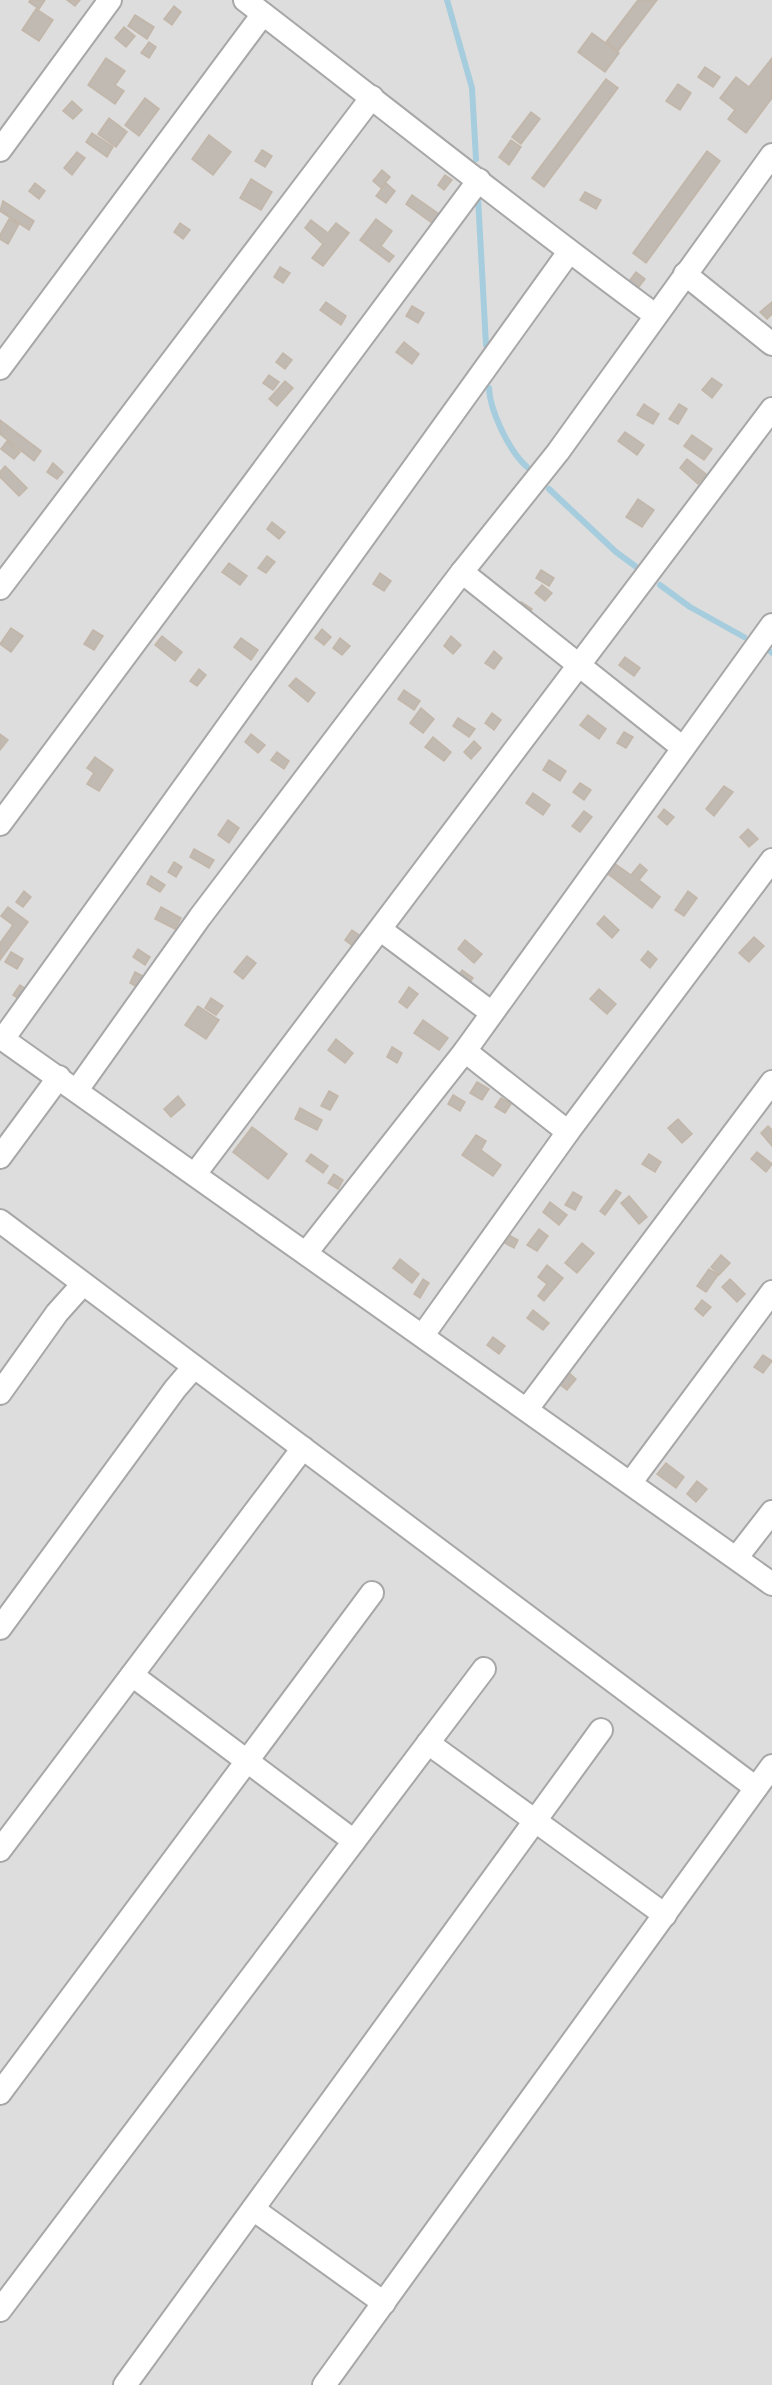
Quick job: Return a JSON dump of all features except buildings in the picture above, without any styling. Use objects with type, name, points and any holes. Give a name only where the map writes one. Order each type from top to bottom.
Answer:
[{"type":"street","points":[[0,150],[110,0]]},
{"type":"street","points":[[245,0],[569,252],[655,315]]},
{"type":"street","points":[[0,368],[263,14]]},
{"type":"street","points":[[0,588],[372,97]]},
{"type":"street","points":[[77,1090],[200,917],[462,573],[558,452],[772,155]]},
{"type":"street","points":[[0,825],[479,180]]},
{"type":"street","points":[[569,252],[2,1038],[527,1408],[772,1584]]},
{"type":"street","points":[[686,274],[772,344]]},
{"type":"street","points":[[195,1174],[772,409]]},
{"type":"street","points":[[462,573],[683,748]]},
{"type":"street","points":[[306,1253],[465,1050],[772,625]]},
{"type":"street","points":[[423,1335],[568,1132],[772,860]]},
{"type":"street","points":[[381,930],[492,1013]]},
{"type":"street","points":[[465,1050],[568,1132]]},
{"type":"street","points":[[0,1157],[59,1077]]},
{"type":"street","points":[[527,1408],[772,1082]]},
{"type":"street","points":[[0,1221],[756,1788]]},
{"type":"street","points":[[0,1393],[57,1313],[83,1284]]},
{"type":"street","points":[[631,1482],[772,1292]]},
{"type":"street","points":[[0,1628],[175,1389],[194,1367]]},
{"type":"street","points":[[0,1850],[303,1448]]},
{"type":"street","points":[[737,1557],[772,1512]]},
{"type":"street","points":[[0,2093],[372,1593]]},
{"type":"street","points":[[0,2310],[484,1669]]},
{"type":"street","points":[[132,1675],[354,1841]]},
{"type":"street","points":[[125,2385],[601,1730]]},
{"type":"street","points":[[428,1743],[664,1915]]},
{"type":"street","points":[[324,2385],[772,1766]]},
{"type":"street","points":[[253,2209],[384,2302]]},
{"type":"shaded area","points":[[0,0],[772,0],[772,2385],[0,2385]]},
{"type":"waterway","points":[[447,0],[472,88],[476,159]]},
{"type":"waterway","points":[[478,197],[486,345]]},
{"type":"waterway","points":[[489,388],[493,408],[502,430],[520,460],[527,467]]},
{"type":"waterway","points":[[549,489],[616,552],[635,566]]},
{"type":"waterway","points":[[660,585],[690,607],[744,637]]}]
